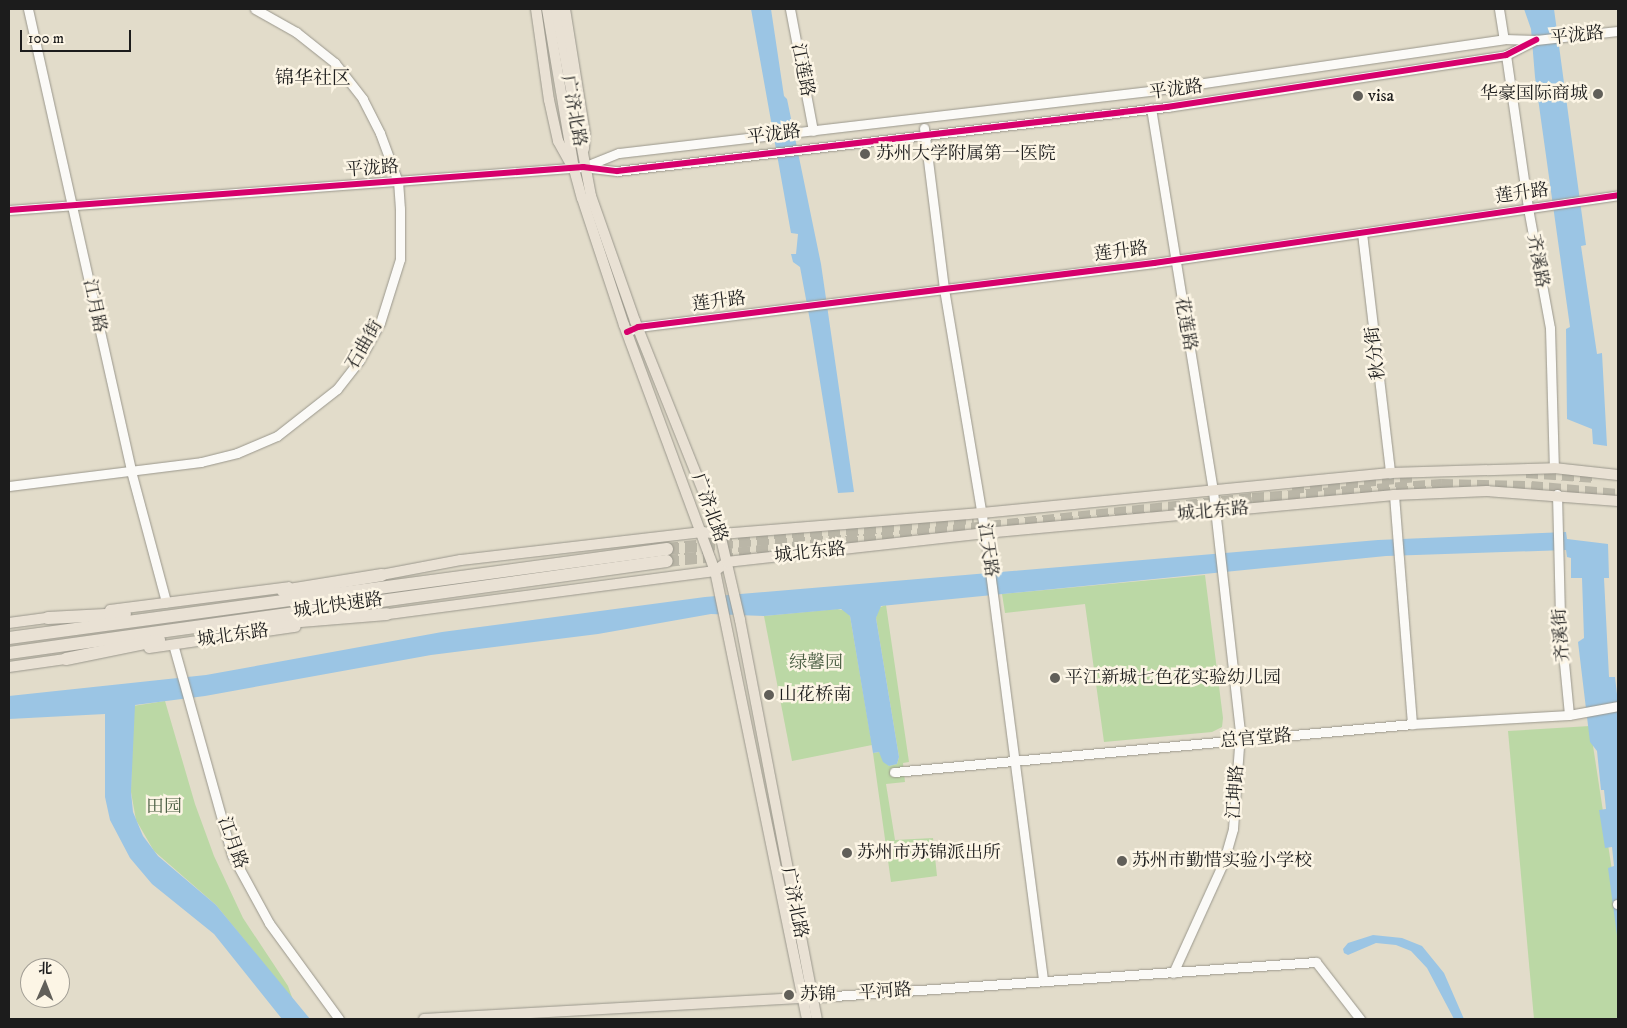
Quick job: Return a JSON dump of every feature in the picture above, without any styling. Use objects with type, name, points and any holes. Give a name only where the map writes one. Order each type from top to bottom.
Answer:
[{"type":"highway","name":"城北快速路","points":[[9,638],[206,610],[668,555],[9,653]]},
{"type":"highway","points":[[48,618],[206,610],[276,592],[382,575]]},
{"type":"highway","points":[[66,658],[176,637],[210,624],[284,623],[387,614]]},
{"type":"main road","points":[[536,9],[544,74],[558,141],[578,168]]},
{"type":"main road","name":"广济北路","points":[[547,9],[553,21],[578,168],[627,332],[715,571],[808,997],[817,1019]]},
{"type":"main road","name":"广济北路","points":[[553,21],[556,9]]},
{"type":"main road","points":[[565,9],[585,134],[578,168]]},
{"type":"main road","name":"广济北路","points":[[578,168],[638,328],[720,534],[740,620],[808,997],[807,1019]]},
{"type":"main road","name":"城北东路","points":[[9,623],[382,575],[461,560],[702,532],[720,534],[982,513],[1390,473],[1554,468],[1618,475]]},
{"type":"main road","name":"城北东路","points":[[9,667],[387,614],[715,571],[727,562],[985,533],[1394,495],[1487,491],[1557,494],[1618,500]]},
{"type":"main road","name":"平河路","points":[[424,1019],[569,1015],[808,997]]},
{"type":"street","name":"江月路","points":[[28,9],[130,471],[166,602]]},
{"type":"street","name":"石曲街","points":[[9,486],[200,462],[237,454],[277,436],[337,389],[359,361],[380,323],[400,259],[398,182],[380,133],[363,99],[335,63],[296,32],[255,9]]},
{"type":"street","name":"江莲路","points":[[790,9],[813,131]]},
{"type":"street","points":[[1499,9],[1504,39]]},
{"type":"street","name":"平泷路","points":[[578,168],[619,153],[1149,92],[1504,39],[1536,40],[1618,31]]},
{"type":"street","name":"平泷路","points":[[9,210],[578,168],[617,171],[924,133],[1151,108],[1506,55],[1536,40]]},
{"type":"street","name":"齐溪路","points":[[1506,55],[1528,208],[1550,328],[1554,468]]},
{"type":"street","name":"花莲路","points":[[1151,108],[1213,491],[1218,540]]},
{"type":"street","name":"江天路","points":[[923,119],[944,290],[985,533],[1043,981]]},
{"type":"street","name":"莲升路","points":[[627,332],[638,328],[1174,259],[1618,195]]},
{"type":"street","name":"秋分街","points":[[1362,232],[1390,473]]},
{"type":"street","name":"齐溪街","points":[[1557,494],[1560,621],[1569,715]]},
{"type":"street","points":[[1394,495],[1412,724]]},
{"type":"street","name":"江坤路","points":[[1173,973],[1224,860],[1233,829],[1239,740],[1218,540]]},
{"type":"street","name":"江月路","points":[[173,644],[232,855],[269,923],[339,1019]]},
{"type":"street","name":"总官堂路","points":[[894,772],[1412,724],[1569,715],[1618,706]]},
{"type":"street","name":"平河路","points":[[808,997],[1316,962],[1360,1019]]},
{"type":"green space","points":[[1205,575],[1223,718],[1222,727],[1212,732],[1104,742],[1085,604],[1005,613],[1002,594]]},
{"type":"green space","points":[[886,605],[909,762],[903,763],[905,782],[886,784],[895,840],[933,838],[937,876],[891,882],[873,753],[879,752],[889,766],[897,764],[899,757],[876,618],[878,608]]},
{"type":"green space","name":"绿馨园","points":[[837,609],[847,611],[850,616],[872,745],[792,761],[764,616]]},
{"type":"green space","name":"田园","points":[[165,701],[195,804],[214,856],[243,918],[288,986],[293,1000],[216,905],[154,851],[136,820],[131,792],[133,706]]},
{"type":"green space","points":[[1590,726],[1618,910],[1618,1019],[1534,1019],[1508,731]]},
{"type":"water","points":[[751,9],[771,9],[784,96],[787,99],[821,264],[854,492],[838,493],[800,267],[793,262],[791,254],[796,254],[798,234],[791,233]]},
{"type":"water","points":[[1524,9],[1554,9],[1586,245],[1581,246],[1597,354],[1602,353],[1607,446],[1593,444],[1592,429],[1567,419],[1566,329],[1570,327],[1535,77],[1531,29]]},
{"type":"water","points":[[1566,532],[1567,539],[1608,544],[1609,578],[1604,578],[1609,677],[1615,677],[1618,703],[1618,943],[1608,868],[1614,866],[1612,847],[1605,848],[1599,810],[1606,809],[1604,790],[1601,790],[1597,751],[1590,742],[1578,642],[1584,638],[1582,578],[1571,578],[1571,558],[1567,557],[1566,550],[1386,556],[881,606],[876,618],[899,757],[897,764],[889,766],[883,762],[879,752],[873,753],[850,616],[841,609],[764,616],[711,614],[598,634],[431,655],[205,696],[135,705],[131,792],[133,812],[143,836],[158,856],[216,905],[310,1019],[282,1019],[214,934],[152,884],[130,858],[110,820],[105,797],[105,714],[9,719],[9,696],[206,675],[442,632],[705,597],[1378,540]]},
{"type":"water","points":[[1373,935],[1402,938],[1422,946],[1444,973],[1464,1019],[1454,1019],[1427,968],[1411,951],[1396,945],[1376,943],[1348,955],[1344,953],[1343,949],[1348,943]]},
{"type":"tunnel","points":[[1526,472],[1596,477]]},
{"type":"tunnel","points":[[1292,488],[1416,476]]},
{"type":"tunnel","points":[[667,561],[1252,499],[1441,485],[1531,487],[1618,495]]},
{"type":"tunnel","points":[[667,549],[973,518]]},
{"type":"cycle path","points":[[9,210],[583,167],[617,171],[1167,107],[1506,55],[1536,40]]},
{"type":"cycle path","points":[[627,332],[638,327],[1154,263],[1618,195]]},
{"type":"place","name":"华豪国际商城","points":[[1598,94]]},
{"type":"place","name":"visa","points":[[1358,96]]},
{"type":"place","name":"苏州大学附属第一医院","points":[[865,154]]},
{"type":"place","name":"平江新城七色花实验幼儿园","points":[[1055,678]]},
{"type":"place","name":"山花桥南","points":[[769,695]]},
{"type":"place","name":"苏州市苏锦派出所","points":[[847,853]]},
{"type":"place","name":"苏州市勤惜实验小学校","points":[[1122,861]]},
{"type":"place","name":"苏锦","points":[[789,995]]},
{"type":"district","name":"锦华社区","points":[[313,79]]}]
